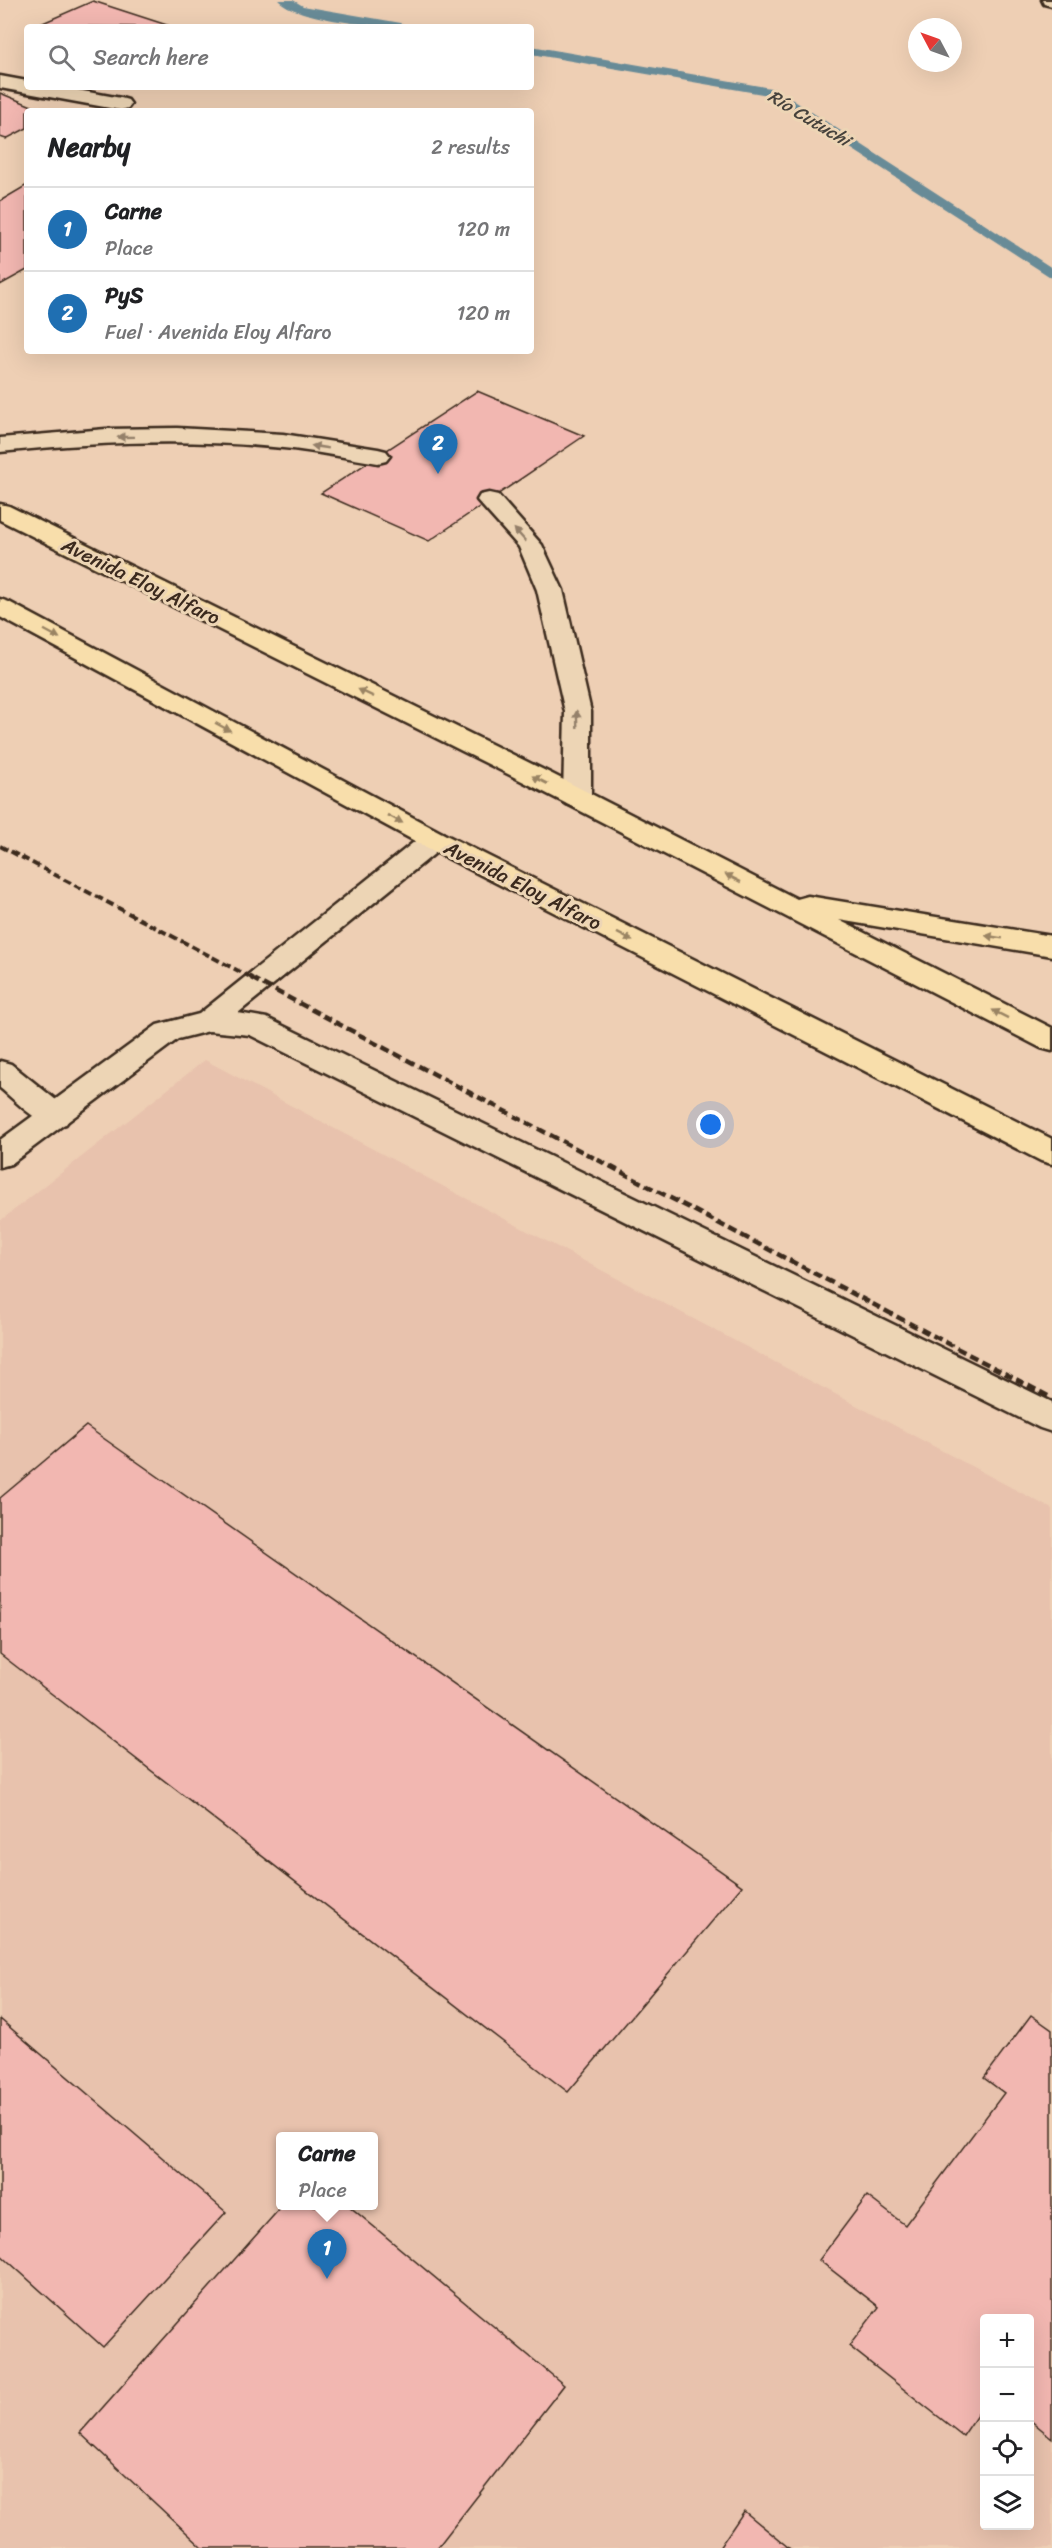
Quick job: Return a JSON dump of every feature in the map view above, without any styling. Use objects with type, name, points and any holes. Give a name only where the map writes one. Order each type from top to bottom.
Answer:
[{"type":"main road","name":"Avenida Eloy Alfaro","points":[[0,511],[577,798],[1052,1041]]},
{"type":"main road","name":"Avenida Eloy Alfaro","points":[[0,607],[434,840],[1052,1153]]},
{"type":"main road","points":[[771,898],[918,926],[1052,946]]},
{"type":"street","points":[[0,82],[24,86]]},
{"type":"street","points":[[44,90],[121,104]]},
{"type":"street","points":[[0,445],[58,438],[223,437],[285,442],[378,456]]},
{"type":"street","points":[[489,500],[530,545],[550,590],[578,712],[577,798]]},
{"type":"street","points":[[209,1021],[434,840]]},
{"type":"street","points":[[0,1156],[168,1032],[209,1021],[256,1025],[1052,1418]]},
{"type":"street","points":[[0,1072],[55,1116]]},
{"type":"shaded area","points":[[205,1060],[1052,1509],[1052,2548],[0,2548],[0,1221]]},
{"type":"building","points":[[93,1],[164,24],[41,24]]},
{"type":"building","points":[[0,93],[37,108],[24,108],[24,130],[6,139],[0,137]]},
{"type":"building","points":[[24,187],[24,272],[0,285],[0,201]]},
{"type":"building","points":[[477,391],[584,436],[429,541],[321,493]]},
{"type":"building","points":[[86,1426],[742,1886],[568,2092],[0,1654],[0,1498]]},
{"type":"building","points":[[1031,2015],[1052,2030],[1052,2438],[1034,2423],[1034,2314],[980,2314],[980,2411],[963,2436],[849,2346],[879,2307],[819,2260],[867,2196],[905,2225],[1004,2093],[984,2078]]},
{"type":"building","points":[[0,2019],[226,2212],[103,2347],[0,2254]]},
{"type":"building","points":[[278,2210],[354,2210],[564,2385],[437,2548],[203,2548],[80,2433]]},
{"type":"building","points":[[744,2511],[789,2548],[719,2548]]},
{"type":"waterway","name":"Río Cutuchi","points":[[284,0],[300,9],[384,24]]},
{"type":"waterway","name":"Río Cutuchi","points":[[534,51],[772,92],[1052,274]]},
{"type":"railway","points":[[0,846],[254,979]]},
{"type":"railway","points":[[251,978],[1052,1398]]},
{"type":"place","name":"PyS","points":[[438,474]]},
{"type":"place","name":"Carne","points":[[327,2279]]}]
